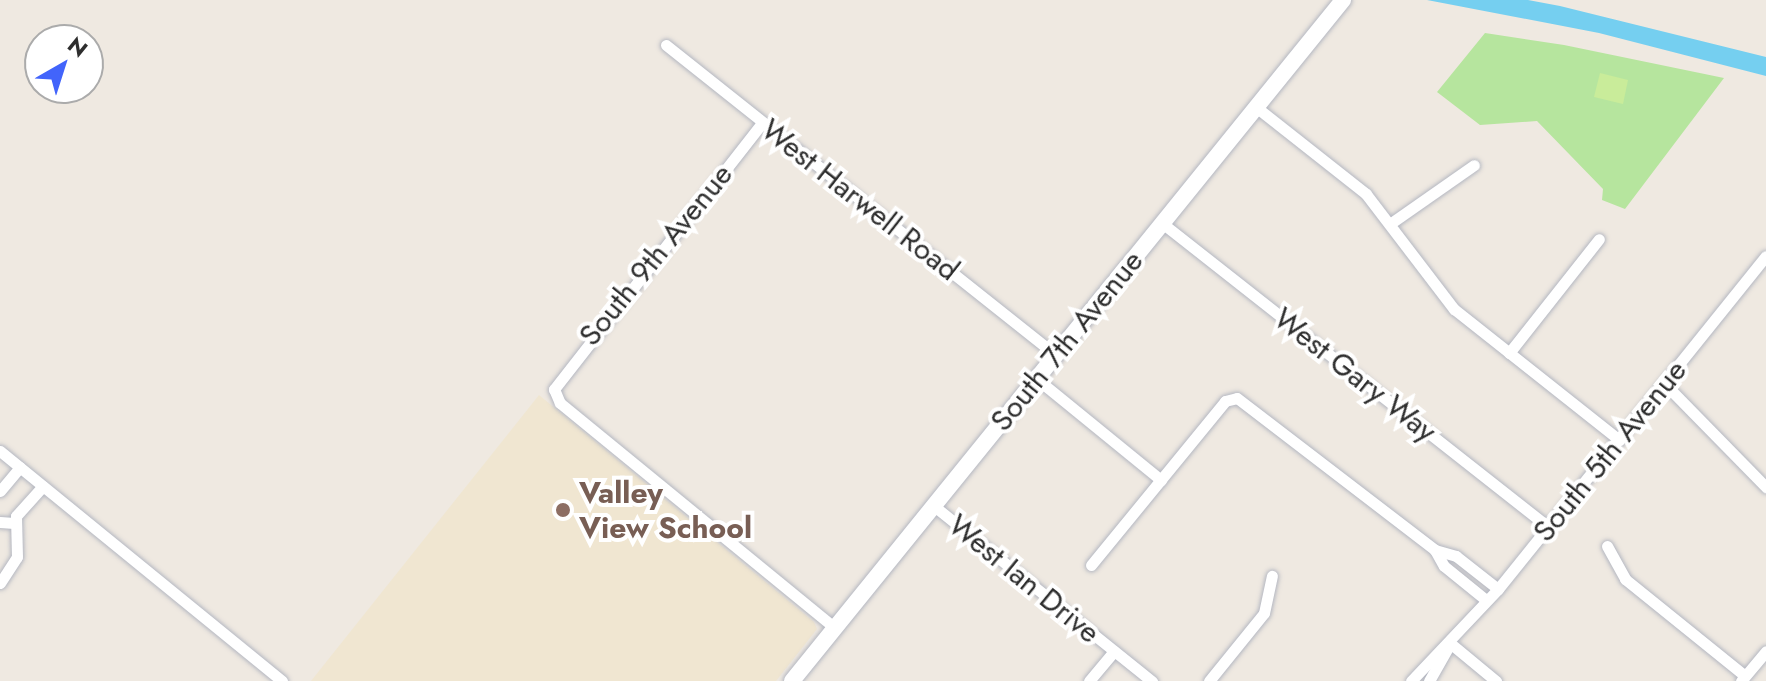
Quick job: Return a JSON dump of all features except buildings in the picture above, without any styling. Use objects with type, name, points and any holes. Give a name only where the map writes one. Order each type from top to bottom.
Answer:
[{"type":"street","name":"South 7th Avenue","points":[[792,681],[1343,0]]},
{"type":"street","name":"West Harwell Road","points":[[666,45],[1056,355]]},
{"type":"street","points":[[1256,107],[1366,194],[1445,298],[1619,440]]},
{"type":"street","name":"South 9th Avenue","points":[[762,123],[554,389],[560,403],[835,628]]},
{"type":"street","points":[[1391,223],[1474,165]]},
{"type":"street","name":"West Gary Way","points":[[1162,223],[1549,528]]},
{"type":"street","points":[[1509,353],[1599,239]]},
{"type":"street","name":"South 5th Avenue","points":[[1450,643],[1429,681],[1415,676],[1450,643],[1549,528],[1766,256]]},
{"type":"street","points":[[1037,379],[1161,480]]},
{"type":"street","points":[[1664,383],[1766,487]]},
{"type":"street","points":[[1091,565],[1225,401],[1237,398],[1435,550],[1468,566],[1498,589]]},
{"type":"street","points":[[0,451],[282,681]]},
{"type":"street","points":[[0,491],[20,467]]},
{"type":"street","points":[[0,583],[17,557],[14,523],[43,486]]},
{"type":"street","name":"West Ian Drive","points":[[934,506],[1152,681]]},
{"type":"street","points":[[0,522],[14,523]]},
{"type":"street","points":[[1607,546],[1625,579],[1743,679],[1766,651]]},
{"type":"street","points":[[1435,550],[1459,578],[1486,600]]},
{"type":"street","points":[[1459,578],[1468,566]]},
{"type":"street","points":[[1209,681],[1264,613],[1272,576]]},
{"type":"street","points":[[1450,643],[1496,681]]},
{"type":"street","points":[[1089,681],[1114,651]]},
{"type":"shaded area","name":"Valley View School","points":[[539,395],[814,622],[817,629],[776,681],[311,681]]},
{"type":"green space","points":[[1485,33],[1564,45],[1724,78],[1625,209],[1602,200],[1603,189],[1537,121],[1480,125],[1437,92]]},
{"type":"green space","points":[[1600,73],[1628,80],[1623,104],[1594,97]]},
{"type":"water","points":[[1427,0],[1528,0],[1560,6],[1766,57],[1766,76],[1599,33]]},
{"type":"place","name":"Valley View School","points":[[563,510]]}]
